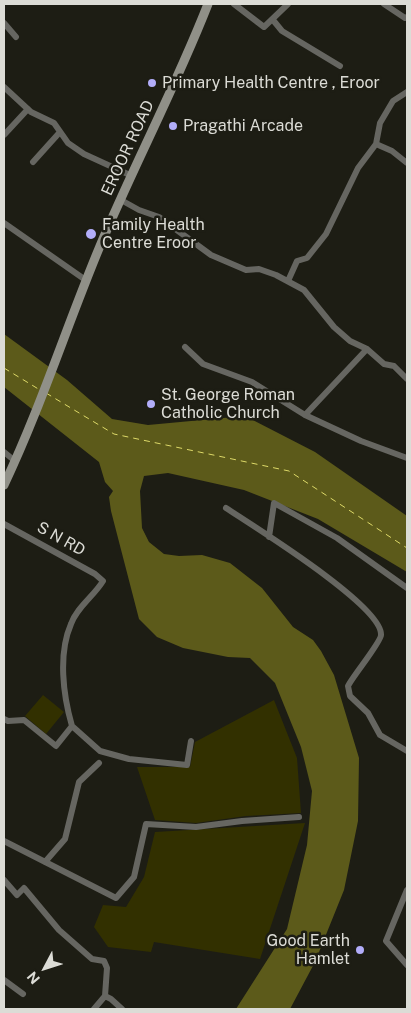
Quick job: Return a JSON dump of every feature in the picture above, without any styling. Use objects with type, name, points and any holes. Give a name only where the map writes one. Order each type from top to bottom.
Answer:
[{"type":"main road","name":"EROOR ROAD","points":[[15,461],[121,200],[184,64],[208,4]]},
{"type":"main road","points":[[4,485],[15,461]]},
{"type":"street","points":[[234,4],[264,27],[288,4]]},
{"type":"street","points":[[384,4],[405,18],[407,17]]},
{"type":"street","points":[[273,20],[282,31],[340,66]]},
{"type":"street","points":[[4,23],[16,37]]},
{"type":"street","points":[[4,87],[28,110],[54,123],[68,143],[84,154],[132,176]]},
{"type":"street","points":[[288,281],[297,260],[307,258],[326,234],[358,168],[376,144],[380,123],[393,101],[407,92]]},
{"type":"street","points":[[4,135],[28,110]]},
{"type":"street","points":[[33,162],[60,132]]},
{"type":"street","points":[[376,144],[392,151],[407,163]]},
{"type":"street","points":[[121,200],[159,217],[211,255],[246,270],[259,269],[304,290],[334,327],[350,341],[367,349],[384,364],[394,366],[407,379]]},
{"type":"street","points":[[5,227],[87,281]]},
{"type":"street","points":[[185,347],[203,364],[252,382],[305,415],[407,458]]},
{"type":"street","points":[[305,415],[367,349]]},
{"type":"street","points":[[4,452],[15,461]]},
{"type":"street","points":[[269,537],[274,503],[337,538],[407,588]]},
{"type":"street","points":[[226,508],[320,570],[381,627],[382,638],[348,686],[350,696],[368,713],[380,735],[407,751]]},
{"type":"street","name":"S N RD","points":[[4,524],[95,574],[103,581],[83,604],[71,623],[67,638],[64,656],[65,691],[72,726]]},
{"type":"street","points":[[4,718],[8,721],[24,720],[56,746],[72,726],[100,751],[155,763],[187,765],[191,741]]},
{"type":"street","points":[[45,862],[64,839],[79,782],[99,764]]},
{"type":"street","points":[[4,841],[116,898],[134,877],[146,824],[196,827],[242,821],[299,817]]},
{"type":"street","points":[[4,880],[17,895],[24,888],[59,930],[92,959],[104,961],[107,968],[104,996],[94,1009]]},
{"type":"street","points":[[407,890],[403,896],[401,908],[386,935],[386,941],[407,965]]},
{"type":"street","points":[[4,980],[23,994]]},
{"type":"street","points":[[104,996],[111,999],[122,1009]]},
{"type":"shaded area","points":[[4,334],[67,380],[112,419],[148,425],[245,416],[315,452],[407,516],[407,572],[318,519],[244,490],[168,473],[144,476],[140,491],[142,528],[149,542],[164,554],[179,556],[202,555],[230,563],[262,588],[293,627],[313,640],[334,675],[359,758],[358,821],[344,890],[315,962],[290,1009],[236,1009],[287,929],[307,845],[312,791],[301,747],[275,683],[250,658],[228,657],[183,648],[157,637],[139,619],[111,511],[109,497],[113,491],[105,482],[99,462],[4,387]]},
{"type":"shaded area","points":[[43,695],[64,712],[46,734],[25,716]]},
{"type":"shaded area","points":[[274,700],[297,758],[301,813],[246,816],[196,823],[155,820],[137,767],[190,767],[195,742]]},
{"type":"shaded area","points":[[305,823],[260,959],[154,942],[151,952],[108,947],[94,927],[103,905],[126,907],[144,877],[155,832]]},
{"type":"ferry route","points":[[4,368],[40,390]]},
{"type":"ferry route","points":[[46,393],[114,434],[289,471],[407,548]]},
{"type":"place","name":"Primary Health Centre , Eroor","points":[[152,83]]},
{"type":"place","name":"Pragathi Arcade","points":[[173,126]]},
{"type":"place","name":"Family Health Centre Eroor","points":[[91,234]]},
{"type":"place","name":"St. George Roman Catholic Church","points":[[151,404]]},
{"type":"place","name":"Good Earth Hamlet","points":[[360,950]]}]
